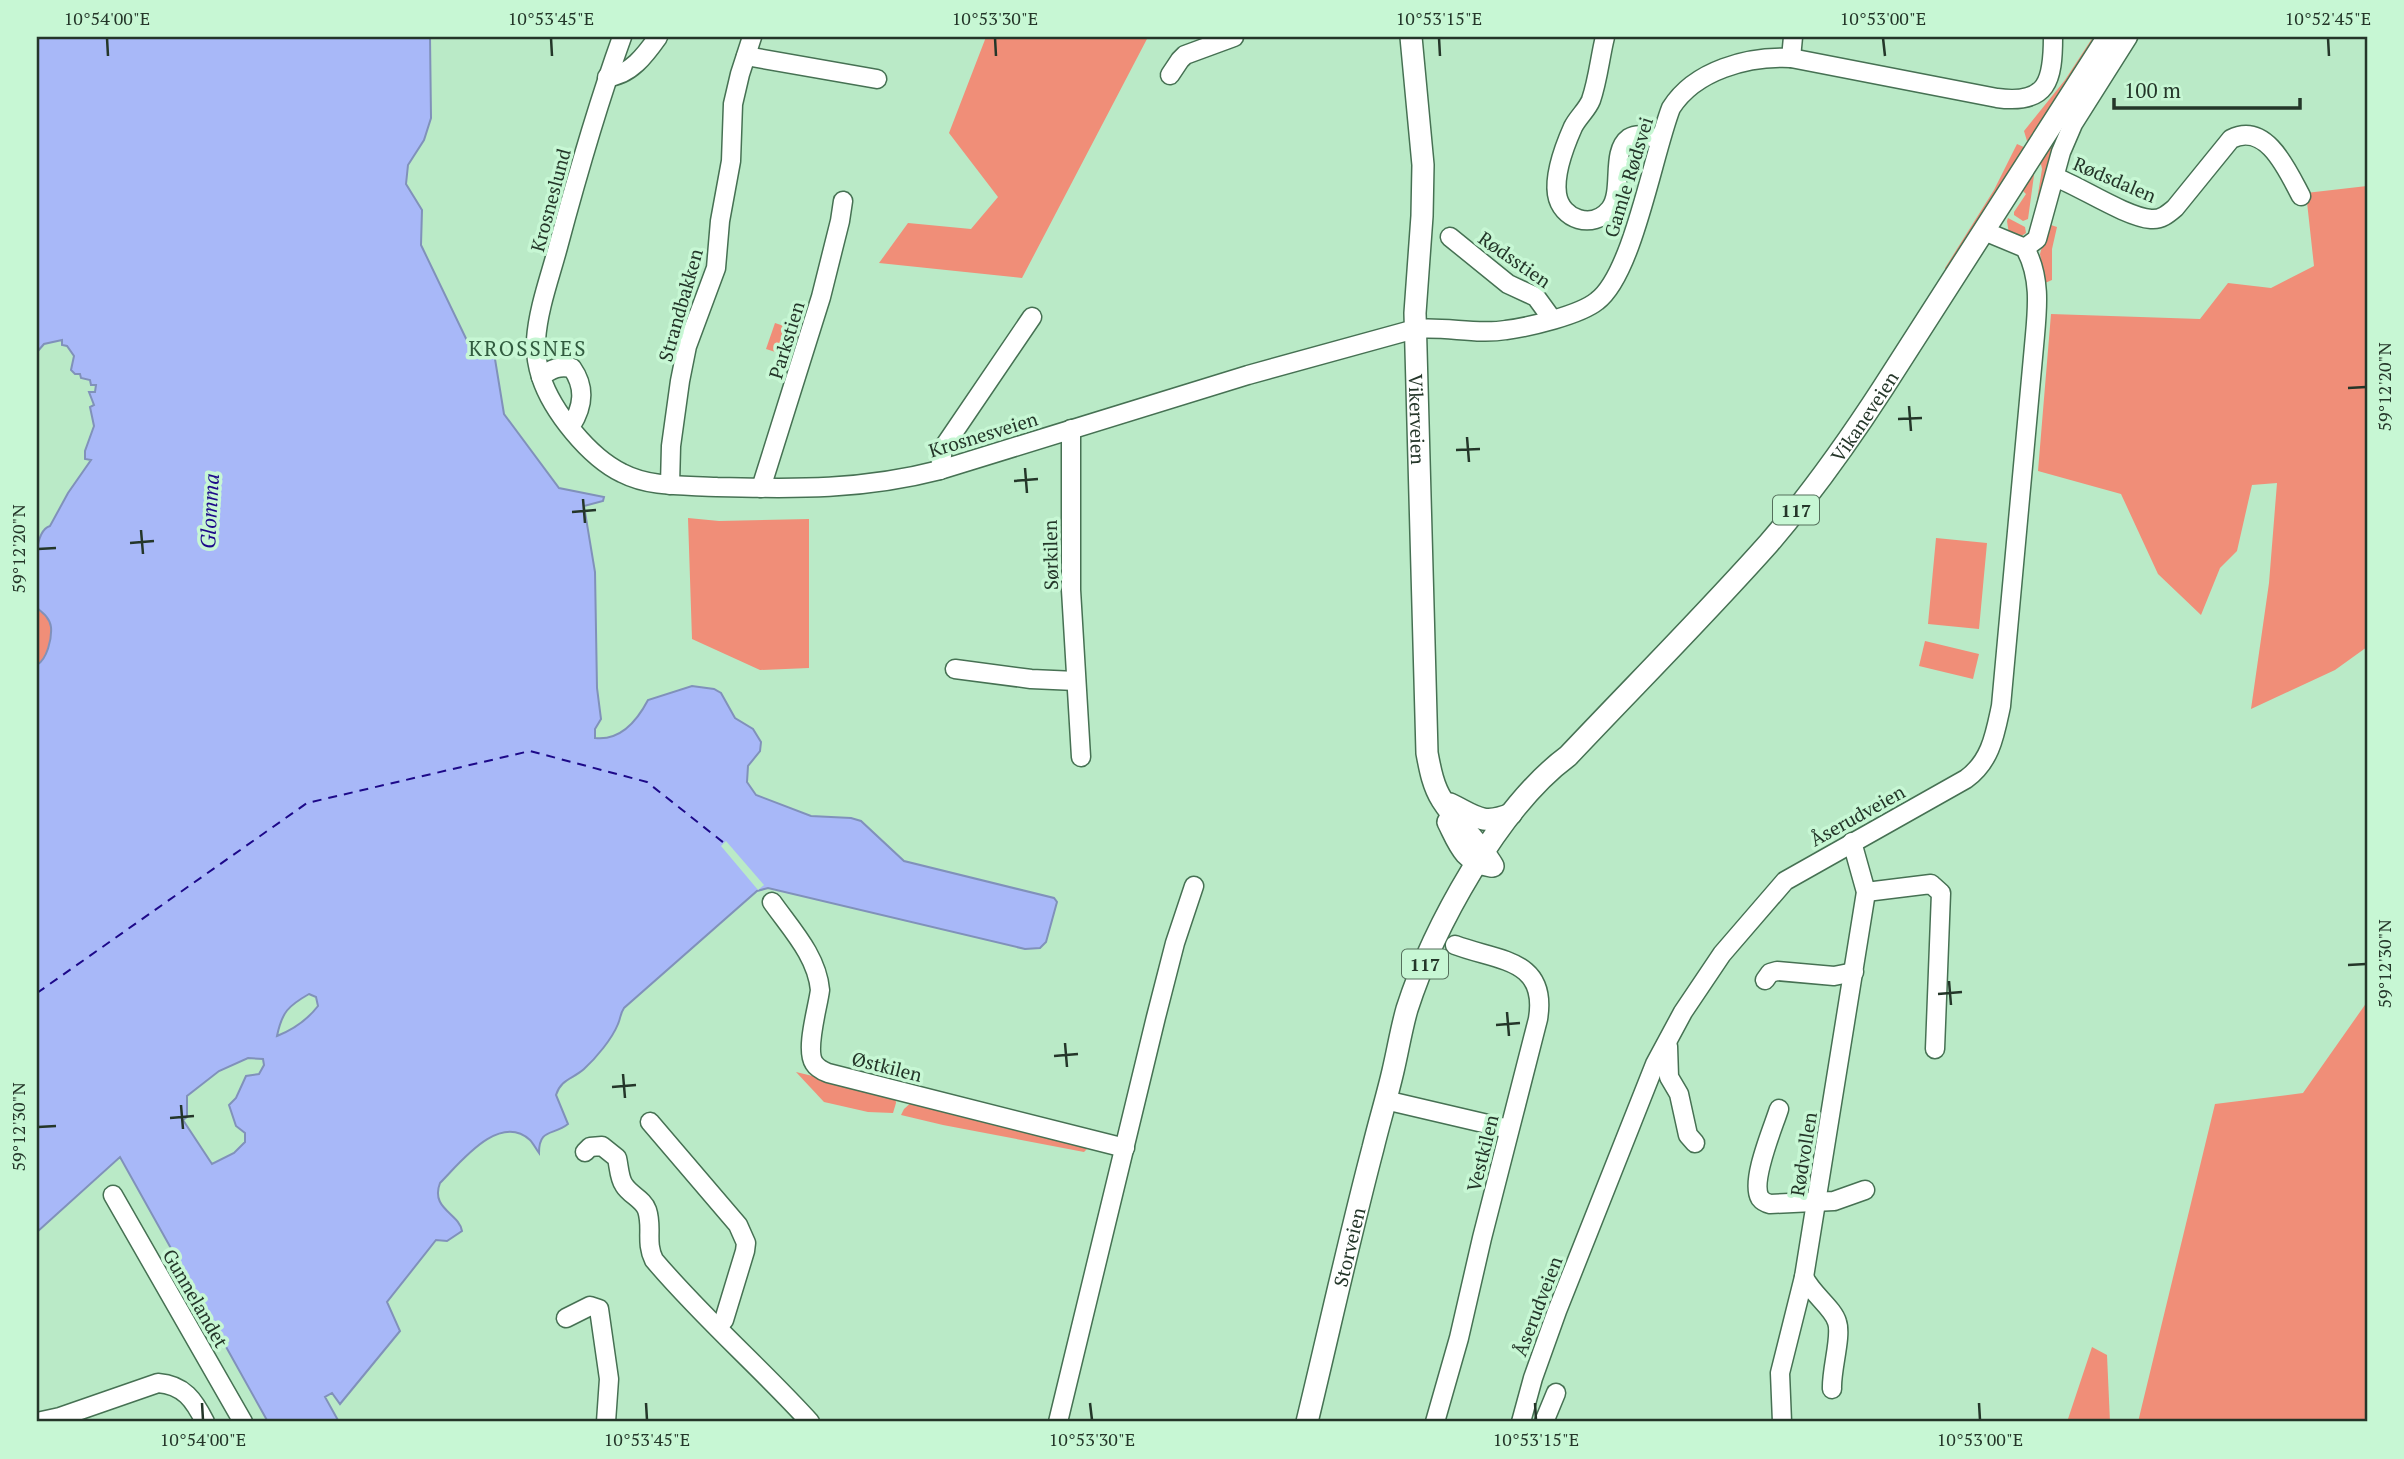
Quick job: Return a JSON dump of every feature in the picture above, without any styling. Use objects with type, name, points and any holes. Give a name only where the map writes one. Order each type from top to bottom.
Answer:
[{"type":"main road","name":"Vikerveien","points":[[1411,37],[1423,190],[1415,329],[1427,753],[1432,777],[1442,801],[1484,860]]},
{"type":"main road","name":"Vikaneveien","points":[[1484,860],[1511,814],[1769,542],[1810,493],[1857,428],[2108,37]]},
{"type":"main road","name":"Vikaneveien","points":[[1484,860],[1560,772],[1568,756]]},
{"type":"main road","points":[[1442,801],[1483,821],[1500,819],[1511,814]]},
{"type":"main road","name":"Storveien","points":[[1307,1422],[1393,1072],[1410,1035],[1420,1003],[1484,860]]},
{"type":"street","name":"Krosneslund","points":[[541,377],[536,338],[541,311],[574,188],[607,77],[622,37]]},
{"type":"street","points":[[607,77],[614,77],[634,65],[648,52],[658,37]]},
{"type":"street","name":"Strandbakken","points":[[670,485],[671,446],[680,381],[687,346],[716,268],[720,220],[730,176],[733,104],[752,37]]},
{"type":"street","points":[[1170,75],[1185,55],[1234,37]]},
{"type":"street","points":[[1605,37],[1592,98],[1573,127],[1559,171],[1556,185],[1566,213],[1580,220],[1590,221],[1606,214],[1616,196],[1619,161],[1624,144],[1636,135],[1661,140]]},
{"type":"street","points":[[1791,58],[1793,37]]},
{"type":"street","name":"Gamle Rødsvei","points":[[1415,329],[1438,327],[1505,331],[1552,319],[1597,302],[1613,284],[1626,255],[1671,108],[1683,91],[1728,66],[1750,60],[1791,58],[1997,97],[2026,99],[2038,94],[2048,81],[2053,62],[2053,37]]},
{"type":"street","name":"Rødsdalen","points":[[2025,248],[2038,239],[2073,124],[2128,37]]},
{"type":"street","points":[[746,55],[877,79]]},
{"type":"street","name":"Rødsdalen","points":[[2055,177],[2125,210],[2153,219],[2168,214],[2175,208],[2231,139],[2240,135],[2267,144],[2275,151],[2301,196]]},
{"type":"street","name":"Parkstien","points":[[761,488],[821,297],[834,250],[843,201]]},
{"type":"street","points":[[1984,231],[2025,248]]},
{"type":"street","name":"Rødsstien","points":[[1450,237],[1508,284],[1536,297],[1552,319]]},
{"type":"street","name":"Åserudveien","points":[[1521,1422],[1533,1378],[1557,1311],[1643,1093],[1683,1012],[1721,954],[1772,893],[1799,872],[1978,770],[1990,750],[2002,697],[2036,313],[2036,277],[2025,248]]},
{"type":"street","points":[[940,470],[943,448],[1032,317]]},
{"type":"street","name":"Krosnesveien","points":[[541,377],[555,409],[604,462],[642,481],[670,485],[761,488],[862,486],[902,480],[940,470],[1342,348],[1415,329]]},
{"type":"street","points":[[541,377],[550,369],[561,366],[572,368],[578,376],[582,400],[579,414],[571,426]]},
{"type":"street","name":"Sørkilen","points":[[1071,429],[1070,543],[1081,757]]},
{"type":"street","points":[[956,669],[1031,679],[1076,681]]},
{"type":"street","name":"Rødvollen","points":[[1782,1422],[1780,1373],[1804,1277],[1866,891],[1852,842]]},
{"type":"street","points":[[1866,891],[1931,884],[1941,893],[1935,1049]]},
{"type":"street","points":[[1058,1422],[1175,943],[1194,886]]},
{"type":"street","name":"Østkilen","points":[[772,902],[809,954],[820,982],[810,1053],[820,1069],[1125,1148]]},
{"type":"street","name":"Vestkilen","points":[[1435,1422],[1459,1338],[1540,1002],[1534,979],[1526,970],[1511,962],[1455,945]]},
{"type":"street","points":[[1765,980],[1770,973],[1777,971],[1834,976],[1854,972]]},
{"type":"street","points":[[1668,1039],[1667,1072],[1679,1094],[1688,1135],[1695,1143]]},
{"type":"street","points":[[1385,1100],[1509,1129]]},
{"type":"street","points":[[1779,1109],[1757,1177],[1760,1197],[1770,1205],[1817,1204],[1865,1190]]},
{"type":"street","points":[[650,1122],[743,1234],[745,1251],[724,1320],[718,1327]]},
{"type":"street","points":[[585,1152],[590,1147],[602,1146],[617,1158],[624,1187],[644,1203],[647,1211],[648,1241],[654,1260],[748,1361],[810,1422]]},
{"type":"street","name":"Gunnelandet","points":[[113,1195],[243,1422]]},
{"type":"street","points":[[1804,1277],[1813,1293],[1832,1312],[1838,1324],[1832,1389]]},
{"type":"street","points":[[566,1318],[590,1306],[599,1309],[609,1378],[606,1422]]},
{"type":"street","points":[[37,1422],[158,1383],[172,1384],[182,1389],[191,1398],[205,1422]]},
{"type":"street","points":[[1544,1422],[1556,1392]]},
{"type":"shaded area","points":[[986,37],[1148,37],[1022,278],[879,263],[908,223],[971,229],[998,197],[949,133]]},
{"type":"shaded area","points":[[2093,37],[2086,57],[2034,139],[2027,141],[2024,131],[2065,80]]},
{"type":"shaded area","points":[[2105,54],[2033,225],[2041,164],[2035,168],[2028,219],[2023,221],[2014,215],[2014,212],[2026,194],[2023,191],[2028,173]]},
{"type":"shaded area","points":[[2017,144],[2026,148],[1945,271],[1994,190]]},
{"type":"shaded area","points":[[2367,186],[2367,647],[2335,670],[2251,709],[2269,583],[2277,483],[2252,485],[2237,551],[2220,568],[2201,615],[2158,574],[2121,494],[2038,471],[2051,314],[2200,319],[2228,283],[2271,288],[2314,266],[2306,193]]},
{"type":"shaded area","points":[[2008,218],[2025,227],[2026,233],[2020,237],[2009,234]]},
{"type":"shaded area","points":[[2048,224],[2057,227],[2052,249],[2052,280],[2045,283],[2040,254]]},
{"type":"shaded area","points":[[775,323],[805,333],[797,359],[766,349]]},
{"type":"shaded area","points":[[688,518],[719,521],[809,519],[809,668],[760,670],[692,639]]},
{"type":"shaded area","points":[[1936,538],[1987,543],[1979,629],[1928,624]]},
{"type":"shaded area","points":[[37,608],[48,618],[51,632],[46,654],[37,665]]},
{"type":"shaded area","points":[[1925,641],[1979,654],[1973,679],[1919,666]]},
{"type":"shaded area","points":[[2367,1002],[2367,1422],[2138,1422],[2215,1104],[2303,1093]]},
{"type":"shaded area","points":[[796,1072],[895,1096],[893,1113],[868,1112],[824,1102]]},
{"type":"shaded area","points":[[914,1100],[1090,1146],[1084,1152],[901,1115]]},
{"type":"shaded area","points":[[2092,1347],[2107,1355],[2110,1422],[2067,1422]]},
{"type":"water","name":"Glomma","points":[[37,37],[430,37],[431,118],[424,140],[408,165],[406,184],[422,210],[421,245],[472,351],[494,353],[504,414],[559,488],[604,497],[603,501],[584,506],[595,572],[597,688],[601,719],[595,729],[595,738],[613,736],[627,728],[648,700],[692,686],[714,689],[721,693],[735,718],[753,729],[761,742],[760,751],[748,766],[747,782],[756,795],[811,816],[861,821],[904,861],[1054,898],[1057,902],[1046,942],[1040,948],[1025,949],[768,888],[757,891],[624,1008],[615,1030],[603,1048],[584,1069],[564,1082],[558,1090],[556,1095],[568,1124],[544,1136],[539,1153],[530,1140],[518,1133],[506,1132],[493,1136],[469,1153],[440,1183],[439,1199],[462,1231],[447,1241],[436,1240],[387,1302],[400,1331],[340,1404],[332,1393],[325,1397],[339,1422],[268,1422],[120,1157],[37,1232],[37,665],[46,654],[51,632],[48,618],[37,608],[36,562],[44,530],[50,526],[68,493],[91,460],[85,459],[85,451],[94,426],[90,407],[94,405],[89,392],[95,392],[96,385],[91,385],[90,380],[81,378],[80,374],[71,370],[74,356],[67,346],[62,345],[62,340],[44,344],[37,352]],"holes":[[[309,994],[316,997],[318,1006],[299,1024],[277,1036],[287,1010]],[[248,1058],[263,1059],[264,1065],[259,1074],[246,1076],[236,1098],[229,1105],[236,1126],[245,1133],[245,1142],[234,1153],[212,1164],[183,1120],[187,1117],[187,1096],[219,1071]]]},
{"type":"pier","points":[[726,841],[764,885],[758,890],[721,846]]},
{"type":"ferry route","points":[[37,993],[307,803],[530,751],[647,782],[724,843]]},
{"type":"district","name":"KROSSNES","points":[[528,348]]}]
